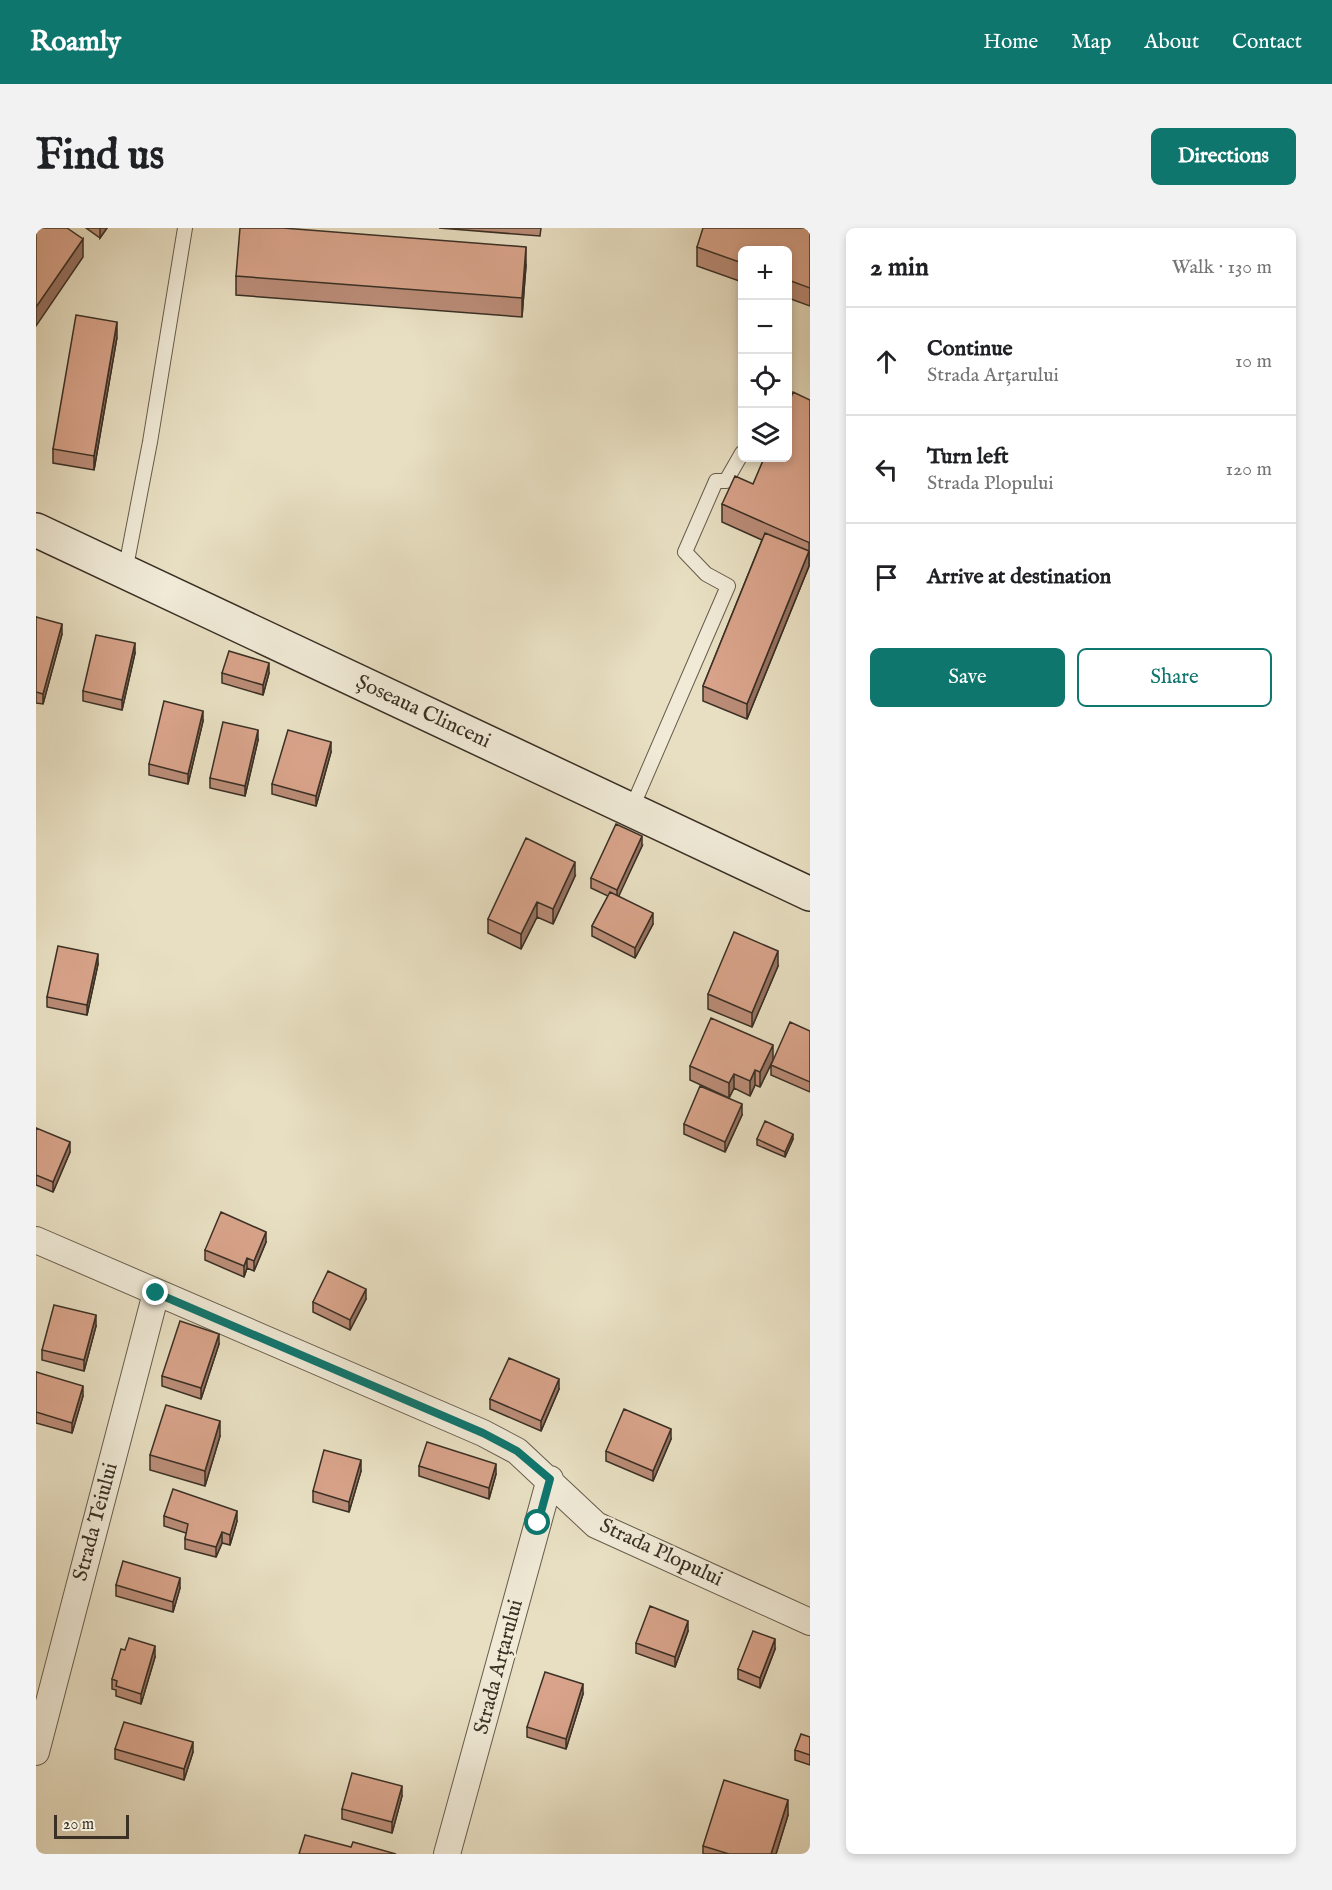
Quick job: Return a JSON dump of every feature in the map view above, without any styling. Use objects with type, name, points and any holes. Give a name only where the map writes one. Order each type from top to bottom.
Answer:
[{"type":"main road","name":"Șoseaua Clinceni","points":[[36,530],[810,894]]},
{"type":"street","name":"Strada Plopului","points":[[36,1240],[483,1433],[517,1451],[550,1479],[596,1525],[810,1622]]},
{"type":"street","name":"Strada Teiului","points":[[36,1752],[156,1293]]},
{"type":"street","name":"Strada Arțarului","points":[[447,1854],[550,1479]]},
{"type":"lane","points":[[125,572],[150,442],[185,228]]},
{"type":"lane","points":[[631,810],[728,586],[706,574],[685,552],[716,481],[726,481],[738,460]]},
{"type":"building","points":[[36,228],[67,228],[83,239],[36,307]]},
{"type":"building","points":[[240,228],[283,228],[526,247],[522,298],[236,276]]},
{"type":"building","points":[[703,228],[810,228],[810,288],[792,281],[792,246],[738,246],[738,262],[697,247]]},
{"type":"building","points":[[76,315],[117,322],[94,456],[53,449]]},
{"type":"building","points":[[793,392],[810,400],[810,543],[722,504],[735,476],[753,484],[762,462],[792,462]]},
{"type":"building","points":[[765,533],[809,551],[747,704],[703,686]]},
{"type":"building","points":[[36,617],[62,624],[43,694],[36,692]]},
{"type":"building","points":[[96,635],[135,643],[122,700],[83,691]]},
{"type":"building","points":[[229,651],[269,663],[263,685],[222,673]]},
{"type":"building","points":[[164,701],[203,711],[188,774],[149,764]]},
{"type":"building","points":[[223,722],[258,730],[245,786],[210,778]]},
{"type":"building","points":[[288,730],[331,742],[316,796],[272,784]]},
{"type":"building","points":[[616,824],[642,836],[617,890],[591,878]]},
{"type":"building","points":[[526,838],[575,862],[553,909],[537,902],[521,934],[488,919]]},
{"type":"building","points":[[610,892],[653,913],[635,948],[592,926]]},
{"type":"building","points":[[734,932],[778,951],[752,1013],[708,994]]},
{"type":"building","points":[[58,946],[98,954],[87,1005],[47,997]]},
{"type":"building","points":[[711,1018],[773,1045],[760,1072],[755,1070],[750,1081],[734,1074],[729,1083],[690,1066]]},
{"type":"building","points":[[790,1022],[810,1031],[810,1082],[771,1065]]},
{"type":"building","points":[[700,1086],[742,1104],[725,1142],[684,1124]]},
{"type":"building","points":[[765,1121],[793,1134],[785,1152],[757,1139]]},
{"type":"building","points":[[36,1128],[70,1142],[53,1182],[36,1175]]},
{"type":"building","points":[[221,1212],[266,1232],[254,1261],[247,1258],[244,1266],[205,1250]]},
{"type":"building","points":[[328,1271],[366,1289],[350,1320],[313,1302]]},
{"type":"building","points":[[54,1305],[96,1315],[84,1360],[42,1350]]},
{"type":"building","points":[[180,1321],[219,1334],[201,1388],[162,1376]]},
{"type":"building","points":[[509,1358],[559,1379],[541,1421],[490,1399]]},
{"type":"building","points":[[36,1372],[83,1386],[72,1423],[36,1412]]},
{"type":"building","points":[[166,1405],[220,1421],[205,1471],[150,1455]]},
{"type":"building","points":[[624,1409],[671,1429],[653,1471],[606,1451]]},
{"type":"building","points":[[427,1442],[496,1464],[489,1488],[419,1466]]},
{"type":"building","points":[[324,1450],[361,1460],[349,1502],[313,1491]]},
{"type":"building","points":[[173,1489],[237,1511],[230,1535],[222,1532],[216,1547],[185,1539],[188,1524],[164,1516]]},
{"type":"building","points":[[123,1561],[180,1578],[173,1602],[116,1585]]},
{"type":"building","points":[[650,1606],[688,1621],[675,1657],[636,1643]]},
{"type":"building","points":[[753,1631],[775,1639],[760,1678],[738,1669]]},
{"type":"building","points":[[129,1638],[155,1646],[141,1694],[116,1686],[117,1681],[112,1679],[121,1649],[125,1650]]},
{"type":"building","points":[[545,1672],[583,1684],[566,1739],[527,1727]]},
{"type":"building","points":[[124,1722],[193,1742],[184,1769],[115,1749]]},
{"type":"building","points":[[801,1734],[810,1737],[810,1755],[795,1750]]},
{"type":"building","points":[[352,1773],[402,1786],[392,1822],[342,1809]]},
{"type":"building","points":[[724,1780],[788,1800],[771,1854],[729,1854],[703,1846]]},
{"type":"building","points":[[305,1835],[351,1847],[353,1842],[396,1854],[299,1854]]},
{"type":"route","points":[[156,1293],[483,1433],[517,1451],[550,1479],[538,1523]]}]
